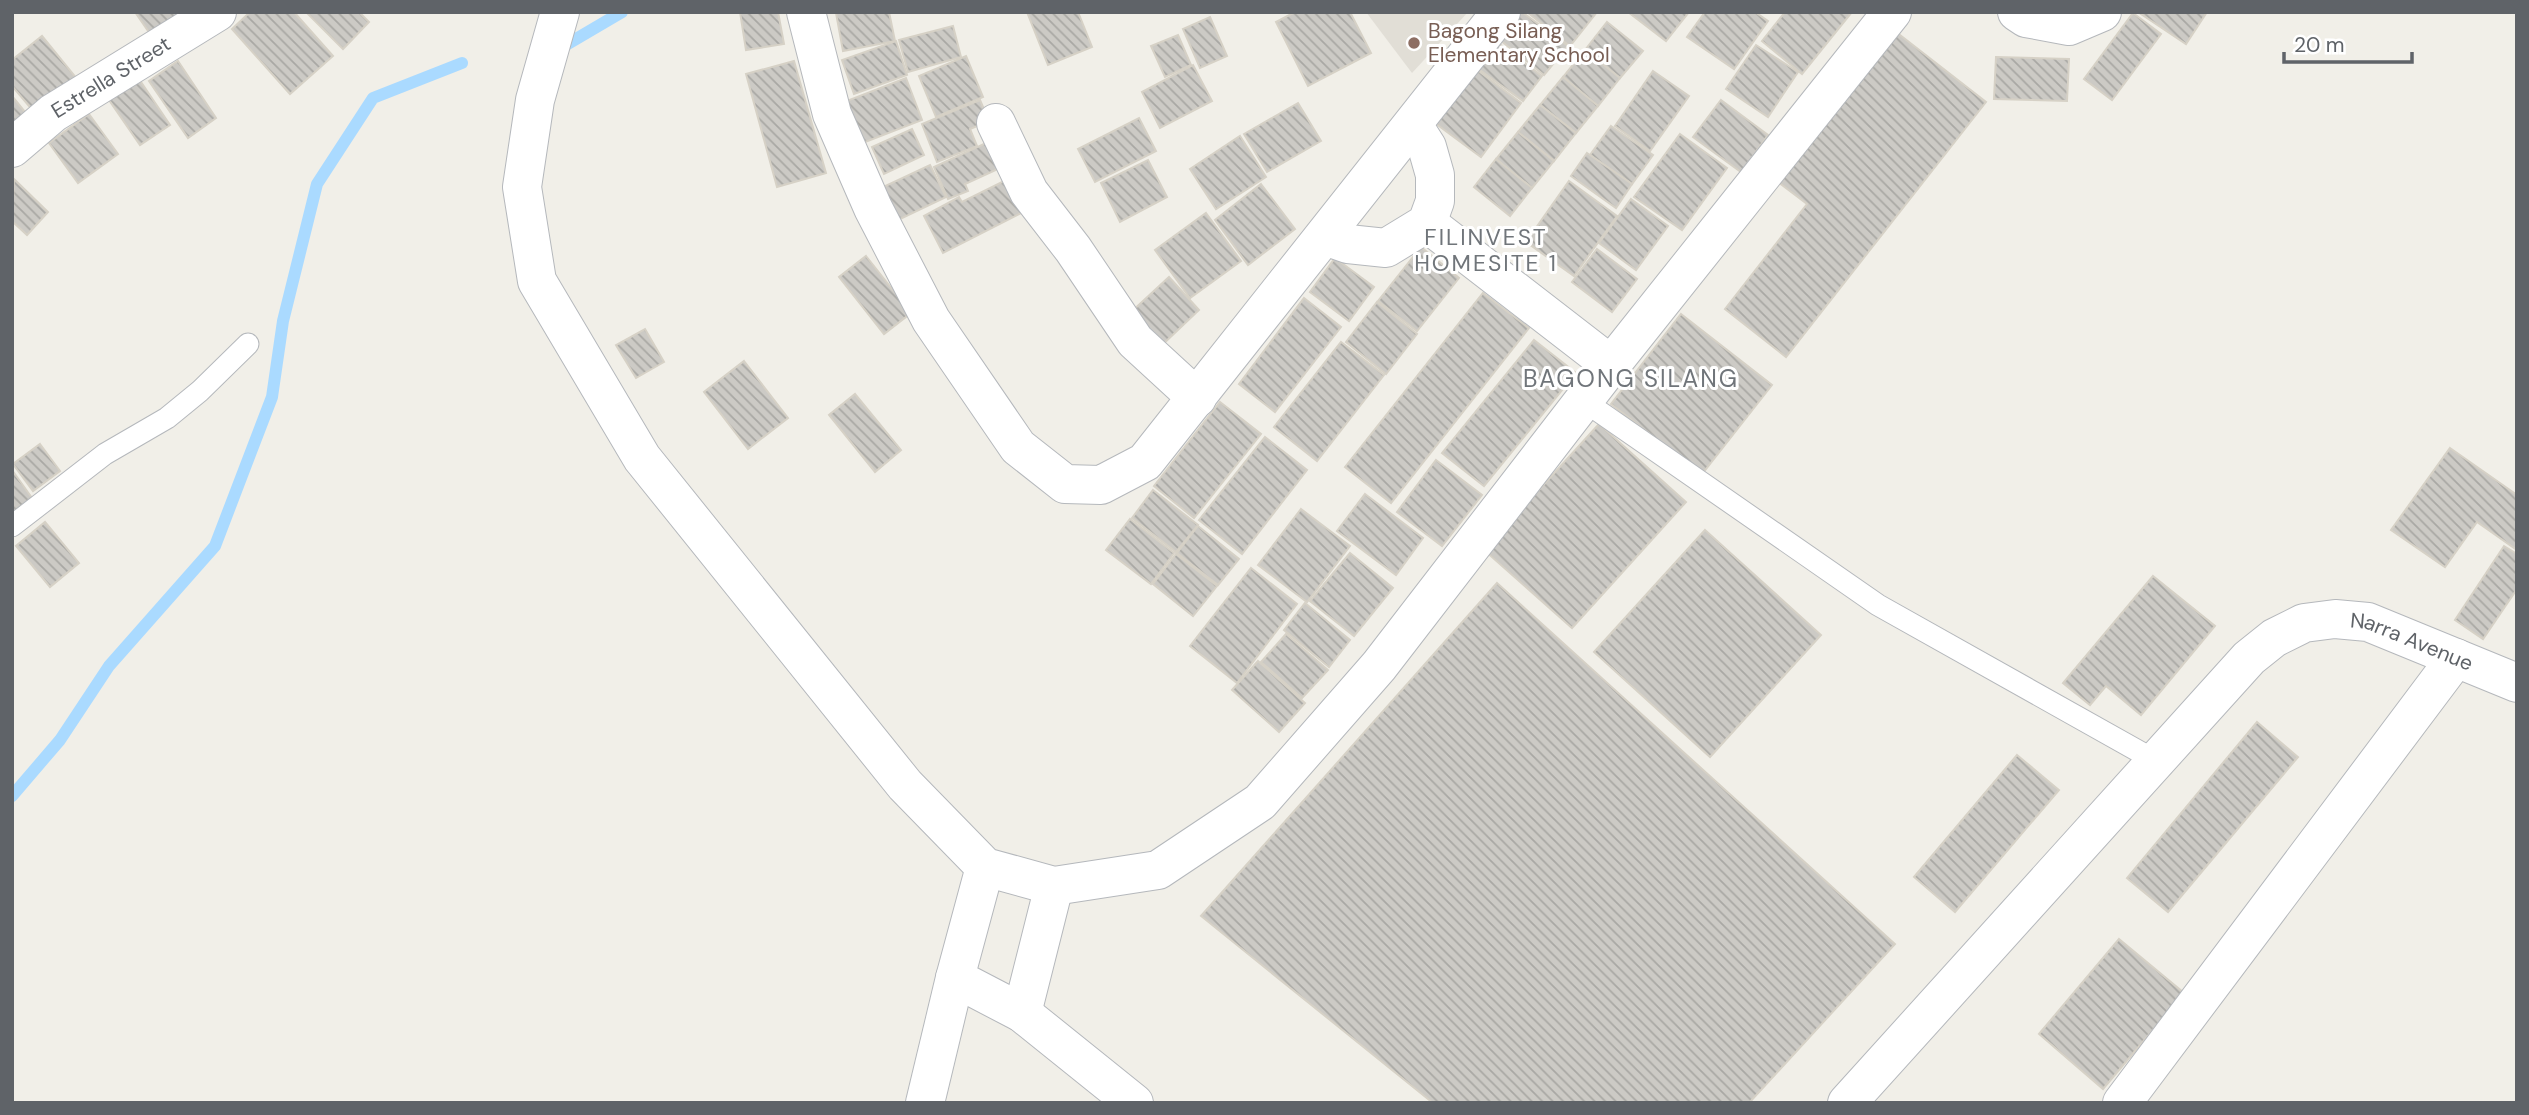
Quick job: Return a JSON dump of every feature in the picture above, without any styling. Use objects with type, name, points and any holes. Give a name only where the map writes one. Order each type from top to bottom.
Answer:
[{"type":"street","name":"Estrella Street","points":[[12,148],[53,113],[217,12]]},
{"type":"street","points":[[560,12],[535,100],[522,187],[537,281],[642,458],[905,785],[985,867],[1054,886],[1158,870],[1260,802],[1378,666],[1611,365],[1892,12]]},
{"type":"street","points":[[806,12],[832,114],[873,208],[931,320],[1018,447],[1065,484],[1101,485],[1145,462],[1501,12]]},
{"type":"street","points":[[2017,12],[2025,18],[2085,19]]},
{"type":"street","points":[[996,123],[1029,192],[1073,249],[1135,341],[1197,398]]},
{"type":"street","points":[[1325,236],[1348,244],[1386,248],[1427,223],[1435,201],[1435,175],[1427,147],[1413,125]]},
{"type":"street","points":[[1427,223],[1611,365]]},
{"type":"street","name":"Narra Avenue","points":[[2155,761],[2249,658],[2274,638],[2304,623],[2335,619],[2368,622],[2517,683]]},
{"type":"street","points":[[2122,1103],[2456,658]]},
{"type":"street","points":[[1847,1103],[2155,761]]},
{"type":"street","points":[[925,1103],[985,867]]},
{"type":"street","points":[[1022,1013],[1054,886]]},
{"type":"street","points":[[955,978],[1022,1013],[1134,1103]]},
{"type":"lane","points":[[12,526],[105,454],[167,418],[200,391],[248,344]]},
{"type":"lane","points":[[1584,401],[1878,605],[2155,761]]},
{"type":"shaded area","name":"Bagong Silang Elementary School","points":[[1366,12],[1468,12],[1412,73]]},
{"type":"building","points":[[135,12],[191,12],[153,38]]},
{"type":"building","points":[[250,12],[294,12],[333,56],[290,94],[232,29]]},
{"type":"building","points":[[306,12],[359,12],[369,22],[343,49]]},
{"type":"building","points":[[740,12],[778,12],[784,44],[746,50]]},
{"type":"building","points":[[889,12],[895,41],[843,51],[836,13]]},
{"type":"building","points":[[1027,12],[1078,12],[1092,47],[1048,65]]},
{"type":"building","points":[[1295,12],[1350,12],[1371,53],[1308,86],[1276,22]]},
{"type":"building","points":[[1522,12],[1568,46],[1544,75],[1500,40]]},
{"type":"building","points":[[1527,12],[1597,12],[1570,46]]},
{"type":"building","points":[[1628,12],[1689,12],[1666,41]]},
{"type":"building","points":[[1705,12],[1755,12],[1768,21],[1734,69],[1687,37]]},
{"type":"building","points":[[1785,12],[1852,12],[1802,74],[1762,41]]},
{"type":"building","points":[[2138,12],[2207,12],[2186,44]]},
{"type":"building","points":[[2133,13],[2161,34],[2112,100],[2084,79]]},
{"type":"building","points":[[1210,17],[1227,56],[1200,68],[1183,29]]},
{"type":"building","points":[[1607,22],[1643,51],[1620,78],[1585,50]]},
{"type":"building","points":[[953,26],[961,57],[908,72],[899,40]]},
{"type":"building","points":[[1891,28],[1986,102],[1786,357],[1725,309],[1807,204],[1774,179]]},
{"type":"building","points":[[1178,35],[1191,65],[1165,77],[1151,46]]},
{"type":"building","points":[[42,36],[82,85],[40,119],[12,86],[12,60]]},
{"type":"building","points":[[896,41],[907,75],[854,94],[842,60]]},
{"type":"building","points":[[1497,42],[1542,76],[1523,101],[1477,68]]},
{"type":"building","points":[[1756,45],[1798,72],[1768,117],[1726,89]]},
{"type":"building","points":[[1585,50],[1620,78],[1598,106],[1563,77]]},
{"type":"building","points":[[966,56],[983,97],[936,117],[919,76]]},
{"type":"building","points":[[1996,57],[2069,59],[2067,101],[1994,99]]},
{"type":"building","points":[[178,61],[216,118],[188,138],[149,81]]},
{"type":"building","points":[[794,61],[826,173],[777,187],[746,74]]},
{"type":"building","points":[[1193,65],[1212,101],[1160,128],[1142,92]]},
{"type":"building","points":[[1476,69],[1521,103],[1481,157],[1435,123]]},
{"type":"building","points":[[1653,71],[1689,96],[1650,151],[1615,126]]},
{"type":"building","points":[[1563,77],[1598,106],[1576,133],[1540,105]]},
{"type":"building","points":[[906,78],[922,120],[855,146],[839,104]]},
{"type":"building","points":[[139,79],[170,125],[140,145],[109,100]]},
{"type":"building","points":[[12,96],[34,123],[12,140]]},
{"type":"building","points":[[980,100],[989,121],[970,129],[977,146],[937,162],[922,124]]},
{"type":"building","points":[[1721,100],[1768,135],[1741,172],[1693,137]]},
{"type":"building","points":[[1298,103],[1321,141],[1267,172],[1244,134]]},
{"type":"building","points":[[1540,105],[1576,133],[1554,161],[1518,132]]},
{"type":"building","points":[[89,114],[118,154],[78,183],[49,143]]},
{"type":"building","points":[[1139,118],[1156,151],[1095,182],[1078,149]]},
{"type":"building","points":[[1611,126],[1653,155],[1632,184],[1590,155]]},
{"type":"building","points":[[912,129],[924,155],[884,174],[872,147]]},
{"type":"building","points":[[1518,132],[1554,161],[1532,188],[1496,159]]},
{"type":"building","points":[[1680,134],[1727,168],[1682,230],[1634,197]]},
{"type":"building","points":[[1240,136],[1266,177],[1216,209],[1190,169]]},
{"type":"building","points":[[999,137],[1011,163],[965,184],[968,191],[948,199],[934,167]]},
{"type":"building","points":[[1587,153],[1632,184],[1616,208],[1571,176]]},
{"type":"building","points":[[1496,159],[1532,188],[1510,216],[1474,187]]},
{"type":"building","points":[[1148,160],[1167,197],[1120,222],[1101,183]]},
{"type":"building","points":[[930,165],[946,197],[894,222],[879,189]]},
{"type":"building","points":[[1014,176],[1031,208],[943,253],[924,216],[959,197],[962,202]]},
{"type":"building","points":[[14,179],[48,212],[27,235],[12,221]]},
{"type":"building","points":[[1569,181],[1617,216],[1574,276],[1526,242]]},
{"type":"building","points":[[1261,184],[1295,229],[1248,265],[1215,220]]},
{"type":"building","points":[[1631,199],[1668,226],[1636,270],[1599,243]]},
{"type":"building","points":[[1206,213],[1241,261],[1190,298],[1155,250]]},
{"type":"building","points":[[1421,247],[1459,278],[1417,331],[1378,301]]},
{"type":"building","points":[[1597,249],[1637,279],[1612,312],[1572,282]]},
{"type":"building","points":[[866,256],[911,313],[884,334],[839,277]]},
{"type":"building","points":[[1335,258],[1374,287],[1349,321],[1310,292]]},
{"type":"building","points":[[1169,277],[1199,310],[1161,346],[1130,313]]},
{"type":"building","points":[[1483,293],[1529,328],[1391,503],[1345,467]]},
{"type":"building","points":[[1304,298],[1341,327],[1275,412],[1239,384]]},
{"type":"building","points":[[1377,302],[1417,334],[1386,374],[1346,342]]},
{"type":"building","points":[[1681,314],[1772,385],[1702,474],[1611,404]]},
{"type":"building","points":[[645,329],[664,362],[636,378],[616,345]]},
{"type":"building","points":[[1534,340],[1576,373],[1484,486],[1442,453]]},
{"type":"building","points":[[1341,342],[1384,375],[1317,461],[1274,427]]},
{"type":"building","points":[[744,361],[788,418],[748,449],[704,392]]},
{"type":"building","points":[[855,394],[901,450],[875,472],[829,415]]},
{"type":"building","points":[[1220,402],[1261,434],[1194,518],[1154,486]]},
{"type":"building","points":[[1599,424],[1686,502],[1572,628],[1484,550]]},
{"type":"building","points":[[1265,437],[1307,470],[1242,554],[1199,520]]},
{"type":"building","points":[[40,444],[60,471],[33,491],[13,464]]},
{"type":"building","points":[[2450,448],[2517,495],[2517,550],[2477,522],[2445,567],[2391,530]]},
{"type":"building","points":[[1436,460],[1482,495],[1442,546],[1397,512]]},
{"type":"building","points":[[12,470],[32,498],[12,513]]},
{"type":"building","points":[[1153,490],[1198,525],[1176,552],[1132,518]]},
{"type":"building","points":[[1365,494],[1423,538],[1396,575],[1337,531]]},
{"type":"building","points":[[1301,509],[1350,546],[1307,602],[1258,565]]},
{"type":"building","points":[[1130,519],[1174,553],[1151,584],[1106,550]]},
{"type":"building","points":[[45,522],[79,563],[50,587],[16,546]]},
{"type":"building","points":[[1198,526],[1239,559],[1218,585],[1177,553]]},
{"type":"building","points":[[1705,530],[1821,635],[1710,757],[1594,652]]},
{"type":"building","points":[[2504,546],[2517,554],[2517,589],[2483,639],[2455,620]]},
{"type":"building","points":[[1350,553],[1393,588],[1354,636],[1310,601]]},
{"type":"building","points":[[1176,554],[1217,586],[1193,616],[1153,584]]},
{"type":"building","points":[[1251,568],[1297,604],[1237,683],[1190,646]]},
{"type":"building","points":[[2153,576],[2215,626],[2141,715],[2106,686],[2090,705],[2063,683]]},
{"type":"building","points":[[1497,583],[1895,944],[1749,1103],[1433,1103],[1201,916]]},
{"type":"building","points":[[1305,603],[1350,640],[1329,667],[1284,630]]},
{"type":"building","points":[[1286,634],[1328,670],[1302,698],[1261,662]]},
{"type":"building","points":[[1258,661],[1305,703],[1279,732],[1232,690]]},
{"type":"building","points":[[2257,722],[2298,757],[2168,912],[2127,878]]},
{"type":"building","points":[[2017,755],[2059,790],[1955,912],[1914,877]]},
{"type":"building","points":[[2119,939],[2184,993],[2103,1089],[2039,1034]]},
{"type":"waterway","points":[[559,49],[622,12]]},
{"type":"waterway","points":[[12,796],[60,740],[109,666],[215,546],[272,397],[283,321],[317,184],[373,98],[462,63]]},
{"type":"place","name":"Bagong Silang Elementary School","points":[[1414,43]]},
{"type":"district","name":"FILINVEST HOMESITE 1","points":[[1486,250]]},
{"type":"district","name":"BAGONG SILANG","points":[[1631,379]]}]
